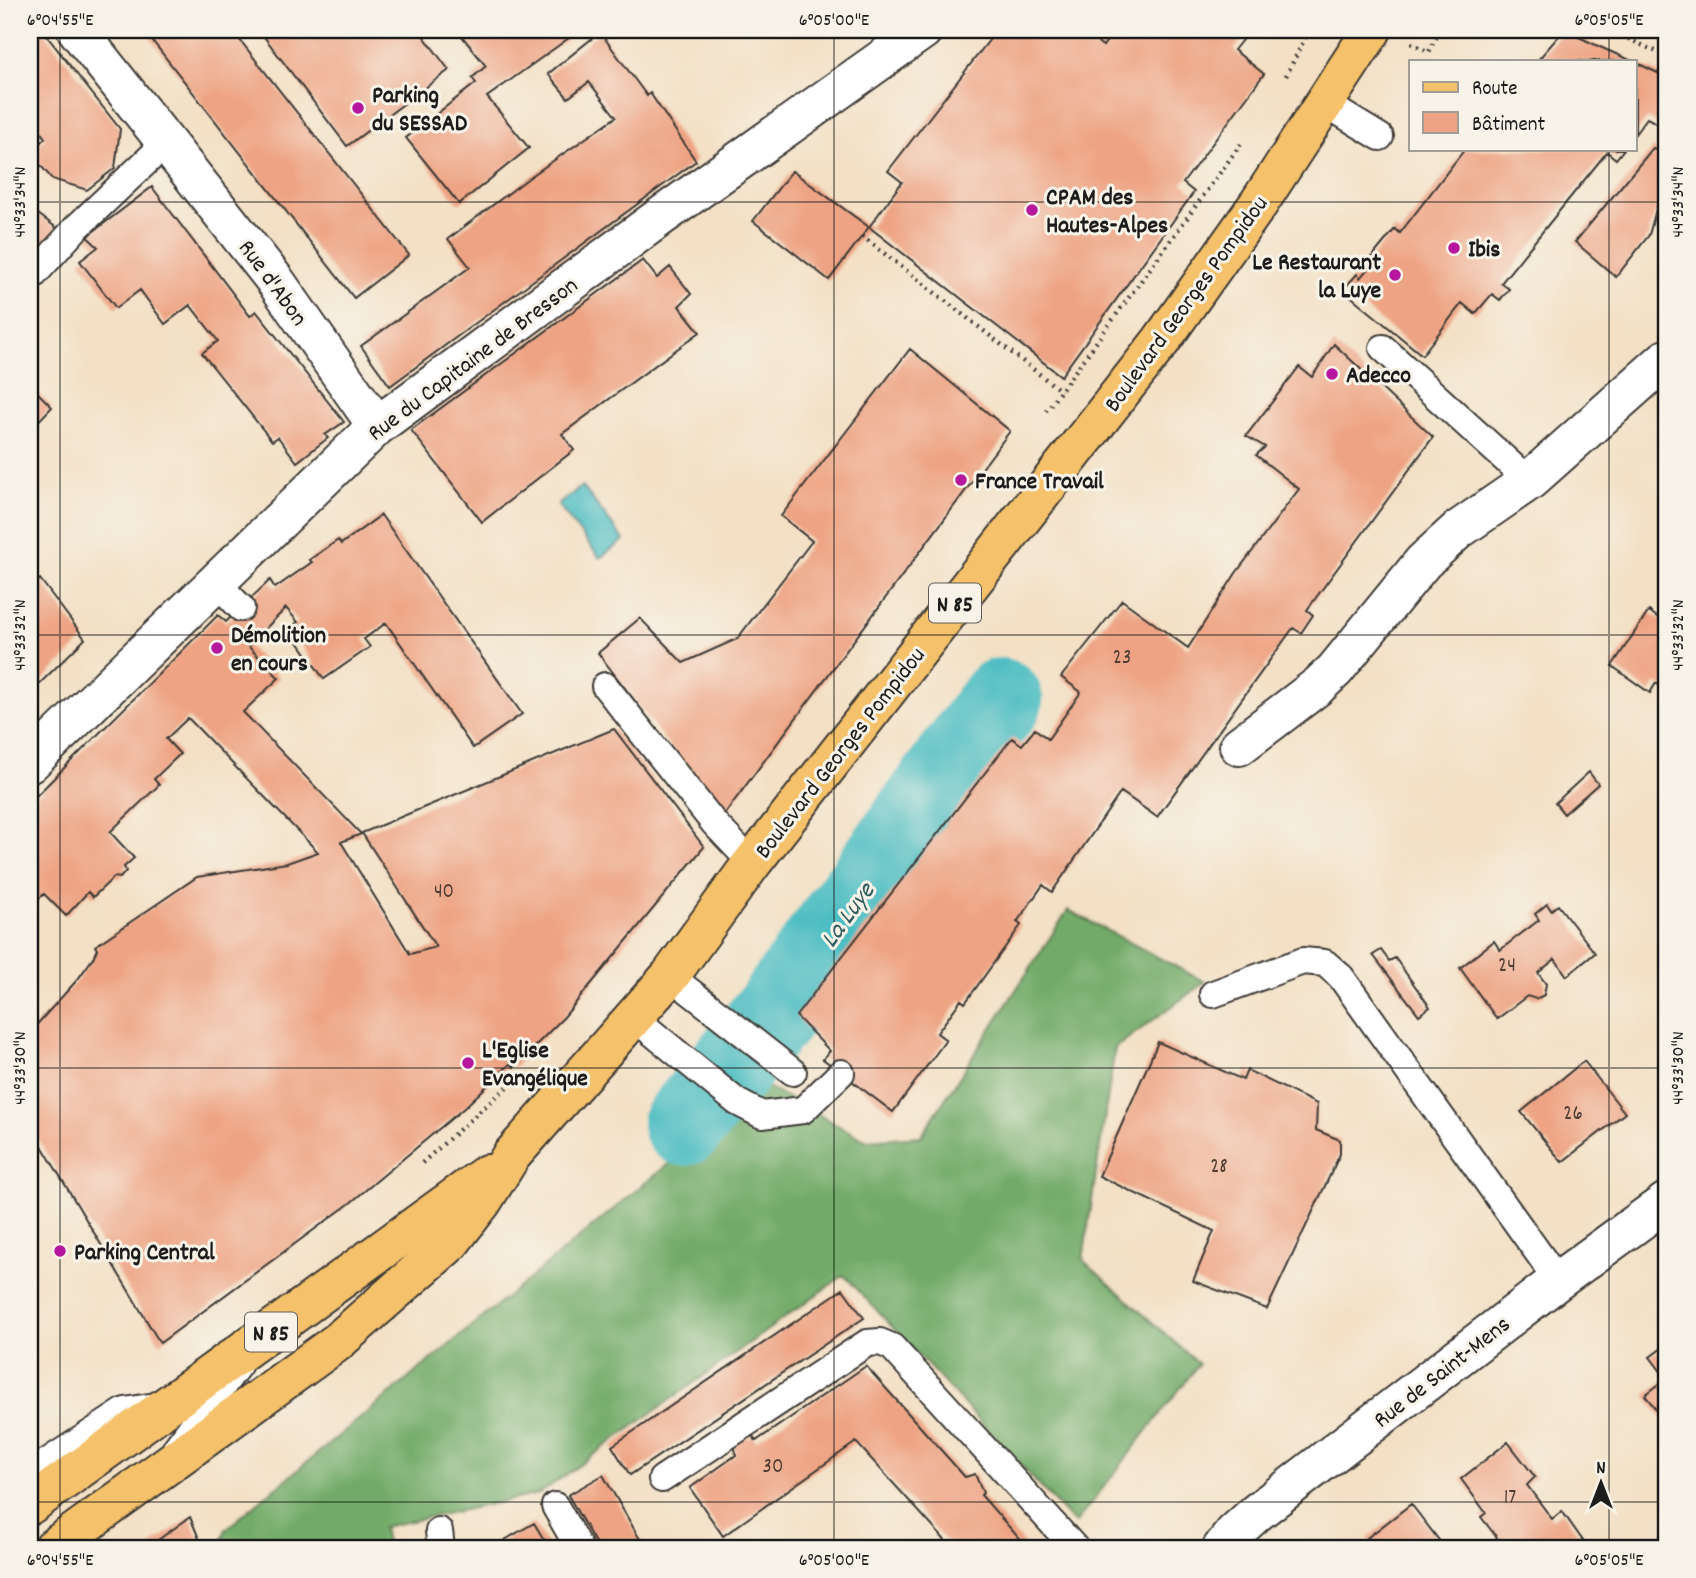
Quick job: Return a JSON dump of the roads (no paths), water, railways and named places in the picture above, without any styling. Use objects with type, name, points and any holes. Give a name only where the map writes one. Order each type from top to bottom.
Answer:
[{"type":"main road","name":"Boulevard Georges Pompidou","points":[[53,1548],[336,1343],[450,1243],[482,1202],[511,1156],[670,976],[752,863],[1161,341],[1259,203],[1372,30]]},
{"type":"main road","name":"Boulevard Georges Pompidou","points":[[30,1505],[511,1156]]},
{"type":"street","name":"Rue d'Abon","points":[[77,30],[274,279],[377,426]]},
{"type":"street","name":"Rue du Capitaine de Bresson","points":[[30,763],[123,674],[229,595],[377,426],[660,218],[923,30]]},
{"type":"street","points":[[1239,746],[1335,670],[1423,562],[1458,530],[1529,481],[1666,359]]},
{"type":"street","name":"Rue de Saint-Mens","points":[[1222,1548],[1256,1513],[1556,1282],[1665,1207]]},
{"type":"lane","points":[[1326,104],[1380,137]]},
{"type":"lane","points":[[30,279],[76,228],[167,142]]},
{"type":"lane","points":[[1382,348],[1529,481]]},
{"type":"lane","points":[[605,686],[706,813],[752,863]]},
{"type":"lane","points":[[1213,994],[1303,961],[1325,963],[1341,977],[1544,1261],[1556,1282]]},
{"type":"lane","points":[[670,976],[785,1066]]},
{"type":"lane","points":[[633,1017],[737,1102],[762,1115],[803,1110],[841,1073]]},
{"type":"lane","points":[[662,1479],[867,1343],[880,1342],[892,1347],[1075,1548]]},
{"type":"lane","points":[[158,1472],[255,1343]]},
{"type":"lane","points":[[44,1464],[125,1411],[174,1403]]},
{"type":"lane","points":[[555,1506],[579,1548]]},
{"type":"water","points":[[582,486],[624,540],[600,558],[558,505]]},
{"type":"waterway","name":"La Luye","points":[[684,1124],[773,1015],[1001,700]]},
{"type":"place","name":"Parking du SESSAD","points":[[358,108]]},
{"type":"place","name":"CPAM des Hautes-Alpes","points":[[1032,210]]},
{"type":"place","name":"Ibis","points":[[1454,248]]},
{"type":"place","name":"Le Restaurant la Luye","points":[[1395,275]]},
{"type":"place","name":"Adecco","points":[[1332,374]]},
{"type":"place","name":"France Travail","points":[[961,480]]},
{"type":"place","name":"Démolition en cours","points":[[217,648]]},
{"type":"place","name":"L'Eglise Evangélique","points":[[468,1063]]},
{"type":"place","name":"Parking Central","points":[[60,1251]]}]
